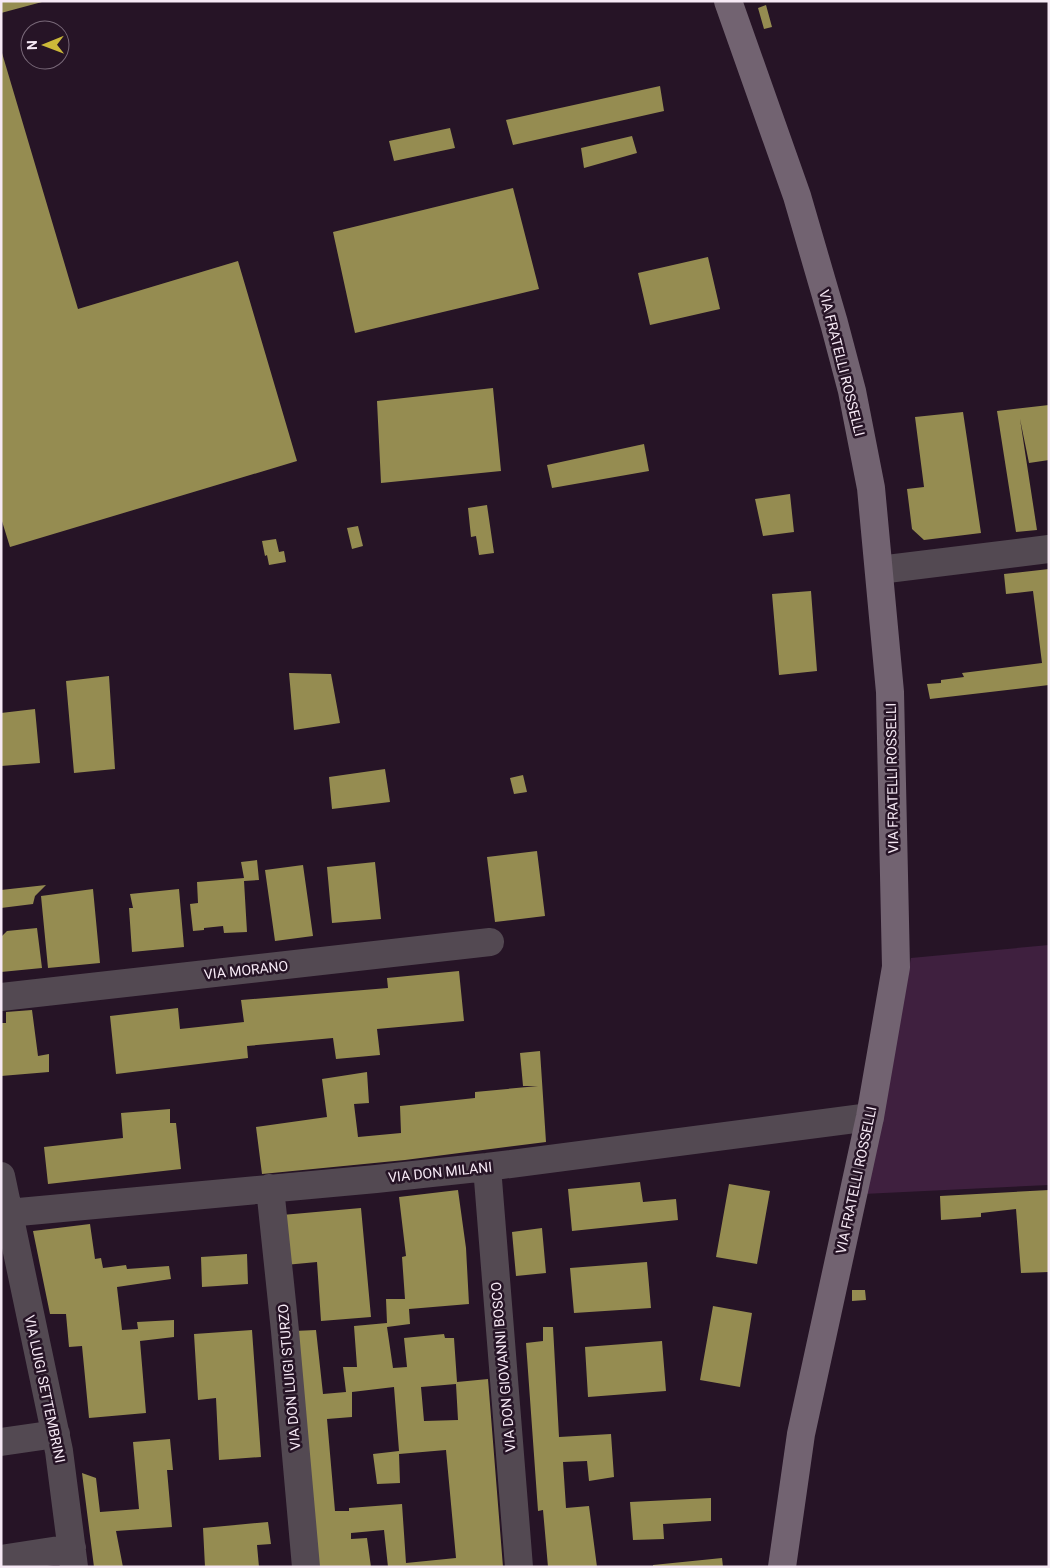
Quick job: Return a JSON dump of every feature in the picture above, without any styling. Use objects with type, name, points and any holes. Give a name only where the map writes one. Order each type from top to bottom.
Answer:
[{"type":"main road","name":"VIA FRATELLI ROSSELLI","points":[[728,1],[797,196],[852,391],[871,488],[890,692],[896,967],[870,1117],[801,1434],[782,1567]]},
{"type":"street","points":[[878,570],[1049,549]]},
{"type":"street","name":"VIA MORANO","points":[[1,997],[490,942]]},
{"type":"street","name":"VIA DON MILANI","points":[[8,1213],[487,1167],[870,1117]]},
{"type":"street","name":"VIA DON GIOVANNI BOSCO","points":[[487,1167],[519,1567]]},
{"type":"street","name":"VIA LUIGI SETTEMBRINI","points":[[1,1176],[56,1434],[73,1558]]},
{"type":"street","name":"VIA DON LUIGI STURZO","points":[[270,1188],[285,1330],[306,1567]]},
{"type":"street","points":[[1,1442],[56,1434]]},
{"type":"street","points":[[1,1559],[73,1558]]},
{"type":"shaded area","points":[[1049,945],[1049,1185],[863,1194],[911,958]]},
{"type":"building","points":[[1,1],[42,1],[42,2],[1,13]]},
{"type":"building","points":[[766,5],[772,27],[764,29],[758,8]]},
{"type":"building","points":[[2,53],[78,309],[238,261],[297,461],[10,547],[1,518]]},
{"type":"building","points":[[660,86],[664,111],[513,145],[506,120]]},
{"type":"building","points":[[450,128],[455,148],[394,161],[389,141]]},
{"type":"building","points":[[632,136],[637,153],[584,168],[581,148]]},
{"type":"building","points":[[513,188],[539,289],[355,333],[333,232]]},
{"type":"building","points":[[708,257],[720,309],[650,325],[638,273]]},
{"type":"building","points":[[493,388],[501,471],[381,483],[377,401]]},
{"type":"building","points":[[1049,405],[1049,460],[1029,463],[1020,419],[1037,530],[1016,532],[997,411]]},
{"type":"building","points":[[963,412],[981,533],[924,540],[912,529],[907,489],[924,487],[915,417]]},
{"type":"building","points":[[644,444],[649,471],[552,488],[547,465]]},
{"type":"building","points":[[790,494],[794,532],[763,536],[755,499]]},
{"type":"building","points":[[487,505],[494,553],[479,555],[476,536],[471,537],[468,508]]},
{"type":"building","points":[[358,526],[363,546],[352,549],[347,528]]},
{"type":"building","points":[[276,539],[279,552],[284,551],[286,562],[269,565],[262,541]]},
{"type":"building","points":[[1049,569],[1049,685],[930,699],[927,684],[941,683],[941,680],[964,677],[962,673],[1042,663],[1033,591],[1006,594],[1004,574]]},
{"type":"building","points":[[811,591],[817,671],[779,675],[772,594]]},
{"type":"building","points":[[289,673],[331,674],[340,723],[294,730]]},
{"type":"building","points":[[109,676],[115,769],[74,773],[66,681]]},
{"type":"building","points":[[35,709],[40,763],[1,766],[1,713]]},
{"type":"building","points":[[385,769],[390,802],[332,809],[329,777]]},
{"type":"building","points":[[523,775],[527,792],[514,794],[510,778]]},
{"type":"building","points":[[537,851],[545,916],[495,922],[487,857]]},
{"type":"building","points":[[257,860],[259,880],[244,881],[247,932],[224,933],[223,926],[193,931],[190,904],[198,903],[197,882],[244,878],[241,862]]},
{"type":"building","points":[[375,862],[381,919],[332,923],[327,867]]},
{"type":"building","points":[[303,865],[313,936],[275,941],[265,870]]},
{"type":"building","points":[[46,885],[35,896],[33,904],[1,908],[1,890]]},
{"type":"building","points":[[93,889],[100,963],[48,968],[41,896]]},
{"type":"building","points":[[179,889],[184,947],[132,952],[129,908],[133,908],[130,894]]},
{"type":"building","points":[[37,928],[42,968],[1,972],[1,937],[7,931]]},
{"type":"building","points":[[459,971],[464,1021],[377,1029],[380,1055],[336,1059],[333,1038],[247,1046],[248,1058],[116,1074],[110,1016],[178,1008],[180,1029],[244,1022],[241,1000],[388,988],[387,978]]},
{"type":"building","points":[[32,1010],[38,1056],[49,1054],[49,1072],[1,1076],[1,1023],[6,1023],[6,1012]]},
{"type":"building","points":[[540,1051],[546,1142],[405,1160],[262,1174],[256,1127],[327,1117],[322,1079],[367,1072],[369,1103],[354,1104],[358,1137],[401,1133],[400,1106],[475,1098],[475,1092],[538,1086],[523,1086],[520,1053]]},
{"type":"building","points":[[170,1109],[170,1123],[176,1123],[181,1169],[48,1184],[44,1147],[123,1138],[121,1113]]},
{"type":"building","points":[[640,1182],[643,1202],[676,1199],[678,1220],[572,1231],[568,1189]]},
{"type":"building","points":[[729,1184],[770,1191],[757,1264],[716,1257]]},
{"type":"building","points":[[458,1190],[466,1248],[469,1304],[409,1309],[410,1324],[387,1327],[393,1368],[407,1367],[404,1338],[444,1334],[445,1338],[454,1338],[457,1382],[488,1379],[503,1567],[388,1567],[384,1530],[351,1533],[351,1539],[367,1538],[371,1567],[309,1567],[294,1331],[316,1330],[323,1394],[346,1392],[343,1367],[357,1367],[354,1326],[387,1323],[386,1299],[405,1299],[402,1257],[406,1256],[399,1197]],"holes":[[[456,1384],[458,1420],[424,1421],[421,1387]],[[394,1387],[399,1451],[373,1454],[377,1484],[400,1483],[399,1454],[446,1450],[456,1558],[406,1563],[402,1504],[349,1508],[349,1511],[335,1511],[327,1419],[352,1417],[352,1392]]]},
{"type":"building","points":[[1049,1190],[1049,1272],[1021,1273],[1016,1209],[981,1213],[981,1217],[941,1220],[940,1196]]},
{"type":"building","points":[[361,1208],[371,1317],[321,1321],[317,1262],[285,1265],[282,1215]]},
{"type":"building","points":[[90,1224],[95,1259],[101,1258],[103,1268],[126,1265],[127,1269],[169,1266],[171,1279],[117,1287],[122,1330],[138,1329],[137,1322],[174,1320],[174,1337],[140,1341],[146,1413],[89,1418],[82,1346],[69,1347],[66,1314],[50,1314],[33,1231]]},
{"type":"building","points":[[542,1228],[546,1273],[516,1276],[512,1232]]},
{"type":"building","points":[[247,1254],[248,1284],[202,1287],[201,1257]]},
{"type":"building","points":[[647,1262],[651,1308],[574,1313],[570,1268]]},
{"type":"building","points":[[852,1290],[865,1290],[866,1300],[852,1301]]},
{"type":"building","points":[[713,1306],[752,1313],[740,1387],[700,1380]]},
{"type":"building","points":[[543,1327],[553,1327],[559,1437],[611,1434],[614,1477],[589,1481],[587,1461],[563,1462],[566,1508],[589,1506],[597,1567],[548,1567],[543,1510],[538,1511],[526,1343],[543,1341]]},
{"type":"building","points":[[252,1330],[261,1457],[219,1460],[216,1398],[198,1400],[194,1334]]},
{"type":"building","points":[[662,1341],[666,1391],[588,1397],[585,1347]]},
{"type":"building","points":[[170,1439],[173,1470],[167,1470],[172,1527],[116,1531],[123,1567],[94,1567],[82,1473],[96,1478],[100,1512],[139,1509],[133,1442]]},
{"type":"building","points":[[711,1498],[711,1521],[663,1524],[664,1539],[633,1540],[630,1502]]},
{"type":"building","points":[[268,1522],[271,1544],[257,1545],[259,1567],[205,1567],[203,1528]]},
{"type":"building","points":[[722,1558],[723,1567],[653,1567],[653,1565]]}]
